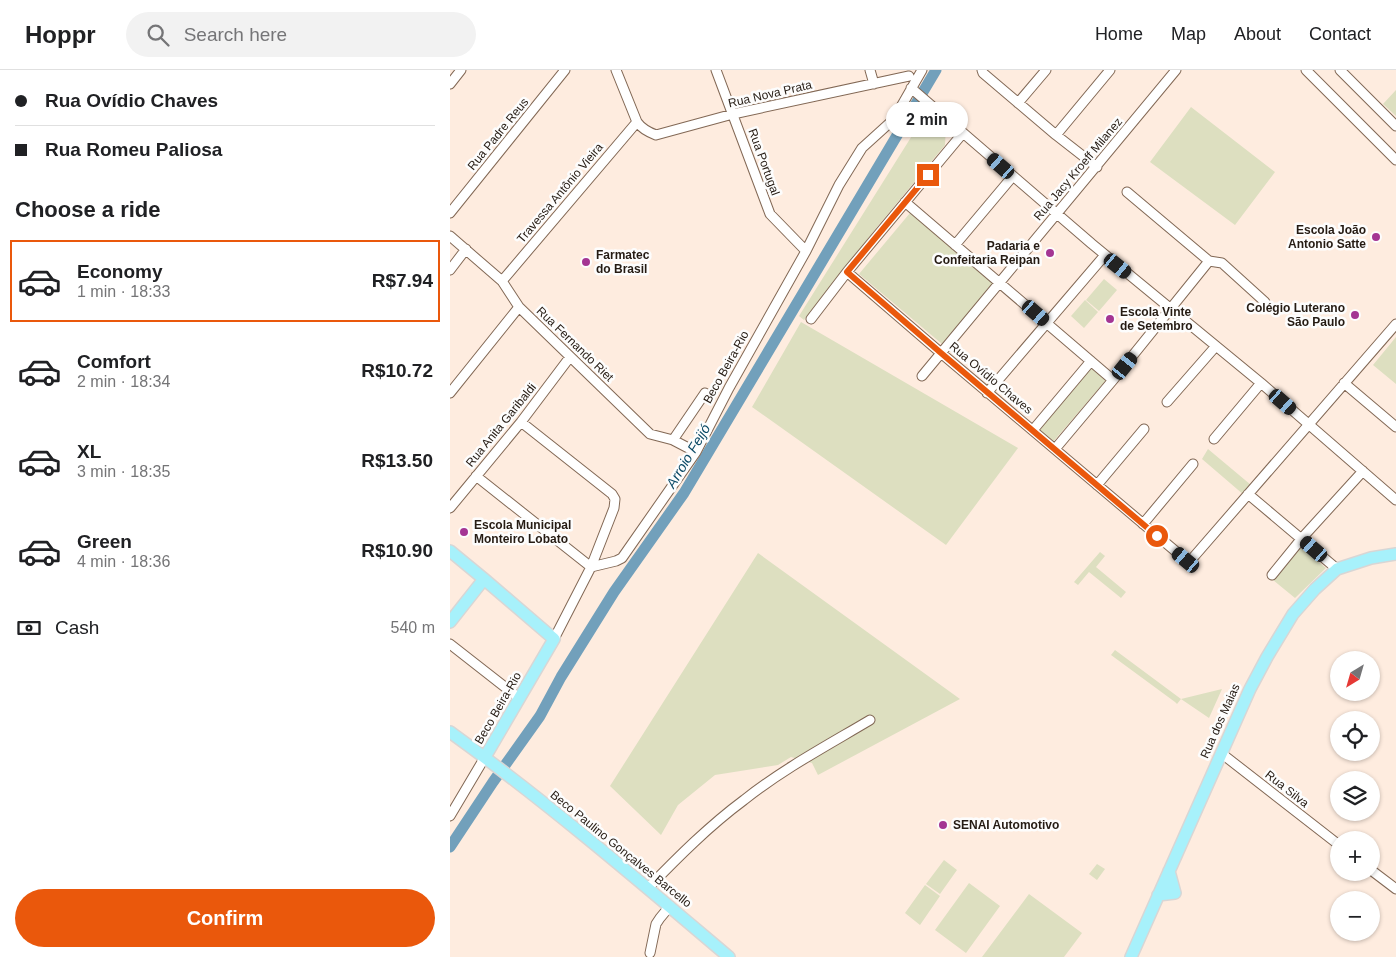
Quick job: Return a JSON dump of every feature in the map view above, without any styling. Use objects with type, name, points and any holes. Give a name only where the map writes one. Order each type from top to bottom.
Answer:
[{"type":"main road","points":[[450,551],[554,639]]},
{"type":"main road","name":"Rua dos Maias","points":[[1131,957],[1250,689],[1293,614],[1315,589],[1337,569],[1371,558],[1396,554]]},
{"type":"main road","points":[[450,622],[484,579]]},
{"type":"main road","name":"Beco Beira-Rio","points":[[485,757],[554,639]]},
{"type":"main road","name":"Beco Paulino Gonçalves Barcello","points":[[450,732],[495,764],[670,906],[729,957]]},
{"type":"street","points":[[450,84],[461,70]]},
{"type":"street","points":[[616,70],[637,122]]},
{"type":"street","name":"Rua Portugal","points":[[716,70],[770,214],[806,252]]},
{"type":"street","points":[[870,70],[874,84]]},
{"type":"street","name":"Beco Beira-Rio","points":[[554,639],[591,566],[622,558],[696,452],[729,388],[806,252],[840,185],[862,148],[894,119],[913,90],[922,70]]},
{"type":"street","points":[[982,70],[983,74],[1097,167]]},
{"type":"street","points":[[1018,103],[1046,70]]},
{"type":"street","points":[[1056,135],[1110,70]]},
{"type":"street","name":"Rua Jacy Kroeff Milanez","points":[[922,376],[1176,70]]},
{"type":"street","points":[[1306,70],[1396,160]]},
{"type":"street","points":[[1340,70],[1396,126]]},
{"type":"street","name":"Rua Padre Reus","points":[[450,213],[561,72]]},
{"type":"street","points":[[909,73],[913,90],[931,106],[1105,255],[1261,383],[1396,500]]},
{"type":"street","name":"Rua Nova Prata","points":[[637,122],[641,128],[648,132],[656,134],[666,133],[733,114],[874,84],[909,73]]},
{"type":"street","name":"Travessa Antônio Vieira","points":[[502,281],[637,122]]},
{"type":"street","points":[[811,319],[847,272],[964,133]]},
{"type":"street","points":[[954,245],[1013,176]]},
{"type":"street","points":[[1127,192],[1209,261],[1222,263],[1266,302]]},
{"type":"street","points":[[905,202],[1113,380]]},
{"type":"street","name":"Rua Fernando Riet","points":[[450,236],[502,281],[519,307],[650,434],[673,440],[696,452]]},
{"type":"street","points":[[450,270],[466,249]]},
{"type":"street","points":[[988,392],[1105,255]]},
{"type":"street","points":[[1055,449],[1209,261]]},
{"type":"street","name":"Rua Ovídio Chaves","points":[[847,272],[1186,560],[1190,560],[1248,494]]},
{"type":"street","points":[[450,393],[519,307]]},
{"type":"street","points":[[1337,569],[1248,494],[1396,324]]},
{"type":"street","points":[[1167,402],[1216,346]]},
{"type":"street","name":"Rua Anita Garibaldi","points":[[450,508],[521,422],[570,357]]},
{"type":"street","points":[[1033,430],[1091,361]]},
{"type":"street","points":[[1214,439],[1261,383]]},
{"type":"street","points":[[1344,383],[1396,427]]},
{"type":"street","points":[[673,440],[704,393]]},
{"type":"street","points":[[476,476],[591,566],[614,508],[615,499],[612,494],[521,422]]},
{"type":"street","points":[[1098,485],[1144,429]]},
{"type":"street","points":[[1143,524],[1193,464]]},
{"type":"street","points":[[1272,575],[1302,538],[1363,471]]},
{"type":"street","points":[[450,644],[519,698]]},
{"type":"street","points":[[648,888],[703,833],[744,799],[784,772],[870,720]]},
{"type":"street","name":"Rua Silva","points":[[1221,753],[1330,838]]},
{"type":"street","name":"Beco Beira-Rio","points":[[450,816],[485,757]]},
{"type":"street","points":[[1380,877],[1396,889]]},
{"type":"street","points":[[650,953],[658,920],[670,906]]},
{"type":"green space","points":[[1396,90],[1396,116],[1383,104]]},
{"type":"green space","points":[[930,107],[946,125],[945,145],[877,227],[804,320],[799,316]]},
{"type":"green space","points":[[1191,107],[1275,172],[1235,225],[1150,162]]},
{"type":"green space","points":[[910,213],[994,284],[942,344],[859,274]]},
{"type":"green space","points":[[1104,279],[1117,290],[1099,311],[1086,300]]},
{"type":"green space","points":[[1085,300],[1098,312],[1084,328],[1071,316]]},
{"type":"green space","points":[[801,322],[1018,448],[946,545],[752,407]]},
{"type":"green space","points":[[1396,337],[1396,384],[1373,365]]},
{"type":"green space","points":[[1092,366],[1107,379],[1052,443],[1037,431]]},
{"type":"green space","points":[[1004,390],[1029,411],[1026,414],[1001,394]]},
{"type":"green space","points":[[1208,449],[1251,485],[1244,495],[1202,459]]},
{"type":"green space","points":[[1301,548],[1326,568],[1295,598],[1273,580]]},
{"type":"green space","points":[[1100,552],[1105,556],[1096,567],[1126,592],[1121,598],[1089,572],[1078,585],[1074,582]]},
{"type":"green space","points":[[758,553],[960,699],[818,775],[812,763],[791,757],[778,765],[715,775],[678,805],[661,835],[610,786]]},
{"type":"green space","points":[[1115,650],[1181,699],[1177,704],[1111,655]]},
{"type":"green space","points":[[1222,689],[1209,718],[1181,699]]},
{"type":"green space","points":[[944,860],[957,870],[940,894],[926,884]]},
{"type":"green space","points":[[1097,864],[1105,869],[1097,880],[1089,874]]},
{"type":"green space","points":[[969,883],[1000,906],[966,953],[935,930]]},
{"type":"green space","points":[[925,885],[940,896],[920,925],[905,913]]},
{"type":"green space","points":[[1029,894],[1082,933],[1064,957],[982,957]]},
{"type":"waterway","name":"Arroio Feijó","points":[[450,847],[540,716],[561,677],[614,592],[684,493],[936,70]]},
{"type":"place","name":"Escola João Antonio Satte","points":[[1376,237]]},
{"type":"place","name":"Padaria e Confeitaria Reipan","points":[[1050,253]]},
{"type":"place","name":"Farmatec do Brasil","points":[[586,262]]},
{"type":"place","name":"Colégio Luterano São Paulo","points":[[1355,315]]},
{"type":"place","name":"Escola Vinte de Setembro","points":[[1110,319]]},
{"type":"place","name":"Escola Municipal Monteiro Lobato","points":[[464,532]]},
{"type":"place","name":"SENAI Automotivo","points":[[943,825]]},
{"type":"route","points":[[928,175],[847,272],[1157,536]]}]
